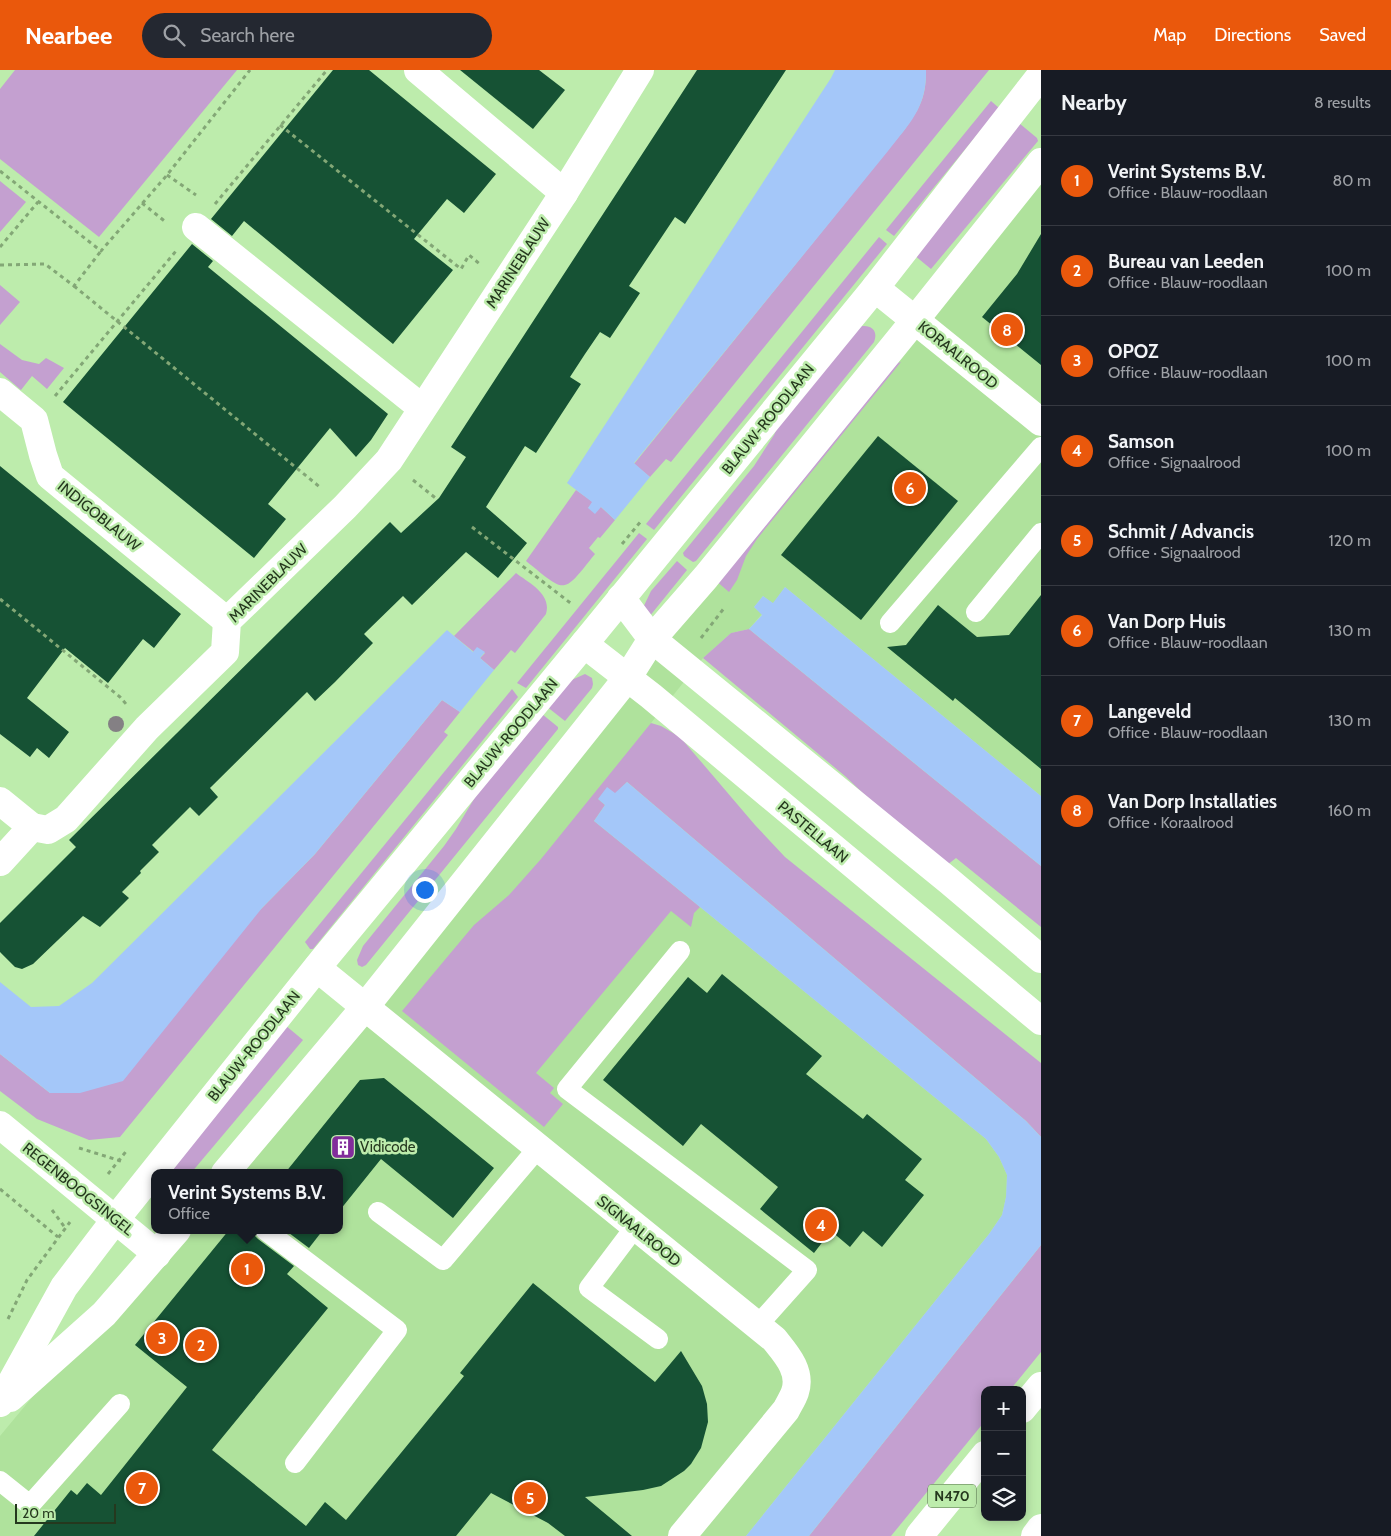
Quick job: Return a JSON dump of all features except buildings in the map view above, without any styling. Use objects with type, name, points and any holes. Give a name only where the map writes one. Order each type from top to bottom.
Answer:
[{"type":"street","points":[[418,70],[564,193]]},
{"type":"street","name":"MARINEBLAUW","points":[[32,827],[48,830],[66,819],[147,728],[225,652],[227,621],[345,507],[389,460],[564,193],[640,70]]},
{"type":"street","name":"BLAUW-ROODLAAN","points":[[156,1169],[317,968],[875,288],[1041,75]]},
{"type":"street","points":[[228,1169],[365,1007],[628,677],[652,639],[706,577],[1041,162]]},
{"type":"street","points":[[196,227],[422,408]]},
{"type":"street","name":"KORAALROOD","points":[[875,288],[1041,422]]},
{"type":"street","name":"INDIGOBLAUW","points":[[0,392],[34,420],[50,476],[227,621]]},
{"type":"street","points":[[621,598],[652,639],[949,881],[1041,960]]},
{"type":"street","name":"PASTELLAAN","points":[[584,644],[628,677],[1041,1021]]},
{"type":"street","points":[[0,801],[32,827],[0,862]]},
{"type":"street","name":"SIGNAALROOD","points":[[317,968],[757,1326],[790,1357],[796,1375],[796,1391],[786,1410],[682,1536]]},
{"type":"street","name":"REGENBOOGSINGEL","points":[[0,1124],[157,1254]]},
{"type":"street","name":"BLAUW-ROODLAAN","points":[[0,1403],[64,1287],[151,1175]]},
{"type":"street","points":[[0,1408],[104,1314],[174,1234]]},
{"type":"street","points":[[1026,1404],[1041,1386]]},
{"type":"street","name":"N470","points":[[918,1536],[981,1460]]},
{"type":"street","points":[[1035,1536],[1041,1528]]},
{"type":"lane","points":[[890,623],[1041,447]]},
{"type":"lane","points":[[976,612],[1041,533]]},
{"type":"lane","points":[[680,951],[568,1089],[807,1270],[757,1326]]},
{"type":"lane","points":[[378,1212],[443,1260],[538,1148]]},
{"type":"lane","points":[[636,1228],[589,1288],[658,1340]]},
{"type":"lane","points":[[270,1234],[397,1330],[295,1463]]},
{"type":"lane","points":[[0,1481],[30,1505],[120,1404]]},
{"type":"path","points":[[74,286],[101,251],[167,175],[250,70]]},
{"type":"path","points":[[280,126],[461,269],[469,255],[505,283]]},
{"type":"path","points":[[0,171],[101,251]]},
{"type":"path","points":[[167,175],[197,196]]},
{"type":"path","points":[[0,248],[38,202]]},
{"type":"path","points":[[0,265],[45,264],[345,507]]},
{"type":"path","points":[[472,527],[573,605]]},
{"type":"path","points":[[0,599],[120,697],[147,728]]},
{"type":"shaded area","points":[[15,70],[237,70],[99,237],[0,159],[0,89]]},
{"type":"shaded area","points":[[926,70],[989,70],[671,462],[666,459],[650,477],[634,464],[905,129],[921,102],[925,88]]},
{"type":"shaded area","points":[[991,101],[999,108],[894,236],[886,230]]},
{"type":"shaded area","points":[[1019,123],[1038,141],[931,269],[914,255]]},
{"type":"shaded area","points":[[0,181],[26,202],[0,232]]},
{"type":"shaded area","points":[[1041,183],[1041,796],[785,587],[773,604],[763,596],[754,607],[762,614],[749,629],[731,633],[703,658],[651,723],[627,782],[605,805],[594,821],[986,1139],[999,1157],[1007,1175],[1006,1197],[1002,1215],[989,1234],[746,1536],[0,1536],[0,1436],[168,1234],[343,1234],[343,1169],[222,1169]]},
{"type":"shaded area","points":[[879,237],[887,244],[654,530],[646,524]]},
{"type":"shaded area","points":[[0,285],[20,302],[0,325]]},
{"type":"shaded area","points":[[862,326],[874,330],[874,342],[696,561],[693,562],[684,556],[683,553],[754,466],[774,435],[787,407],[854,330]]},
{"type":"shaded area","points":[[0,344],[22,360],[39,364],[46,358],[64,368],[47,389],[32,376],[21,390],[0,372]]},
{"type":"shaded area","points":[[901,362],[757,539],[746,556],[737,580],[729,592],[715,580],[894,364]]},
{"type":"shaded area","points":[[576,490],[593,502],[588,508],[601,507],[615,520],[589,548],[595,554],[576,577],[564,585],[557,584],[549,580],[526,561]]},
{"type":"shaded area","points":[[639,533],[647,539],[526,688],[517,683]]},
{"type":"shaded area","points":[[677,561],[687,570],[649,617],[641,612],[651,591]]},
{"type":"shaded area","points":[[516,573],[543,595],[547,607],[546,614],[515,653],[511,650],[494,670],[480,658],[485,653],[474,652],[454,636]]},
{"type":"shaded area","points":[[749,629],[1041,866],[1041,927],[956,858],[942,869],[845,776],[703,658],[731,633]]},
{"type":"shaded area","points":[[585,674],[592,678],[592,688],[565,721],[546,706],[567,682]]},
{"type":"shaded area","points":[[512,689],[518,697],[313,949],[310,949],[305,942]]},
{"type":"shaded area","points":[[442,700],[460,712],[444,732],[448,735],[120,1137],[89,1140],[37,1119],[0,1091],[0,1054],[50,1093],[262,908],[315,854]]},
{"type":"shaded area","points":[[542,714],[558,729],[366,965],[362,967],[358,965],[357,960],[363,946],[444,846],[477,794]]},
{"type":"shaded area","points":[[651,723],[661,726],[680,737],[755,825],[785,857],[1041,1063],[1041,1137],[1026,1121],[627,782],[615,794],[598,799],[605,805],[594,821],[700,907],[694,913],[691,927],[671,911],[536,1073],[554,1088],[550,1093],[563,1104],[544,1127],[402,1011],[474,925],[509,895],[541,859]]},
{"type":"shaded area","points":[[285,1025],[303,1040],[194,1169],[172,1169]]},
{"type":"shaded area","points":[[1041,1245],[1041,1352],[1013,1386],[981,1386],[981,1426],[891,1536],[809,1536]]},
{"type":"water","points":[[835,70],[926,70],[924,94],[916,114],[896,141],[634,463],[650,477],[615,520],[601,507],[595,514],[588,508],[592,502],[567,483]]},
{"type":"water","points":[[785,587],[1041,796],[1041,866],[749,629],[762,615],[754,607],[763,596],[773,603]]},
{"type":"water","points":[[447,630],[473,652],[477,647],[485,652],[480,658],[494,670],[460,712],[442,700],[315,854],[262,908],[123,1081],[80,1093],[50,1093],[0,1054],[0,982],[31,1007],[59,1006],[92,983]]},
{"type":"water","points":[[627,782],[1026,1121],[1041,1137],[1041,1245],[809,1536],[746,1536],[989,1234],[1002,1215],[1006,1197],[1007,1175],[999,1157],[986,1139],[594,821],[605,805],[598,799],[607,787],[615,793]]},
{"type":"place","name":"Van Dorp Installaties","points":[[1007,330]]},
{"type":"place","name":"Van Dorp Huis","points":[[910,488]]},
{"type":"place","name":"Vidicode","points":[[343,1147]]},
{"type":"place","name":"Samson","points":[[821,1225]]},
{"type":"place","name":"Verint Systems B.V.","points":[[247,1269]]},
{"type":"place","name":"OPOZ","points":[[162,1338]]},
{"type":"place","name":"Bureau van Leeden","points":[[201,1345]]},
{"type":"place","name":"Langeveld","points":[[142,1488]]},
{"type":"place","name":"Schmit / Advancis","points":[[530,1498]]}]
